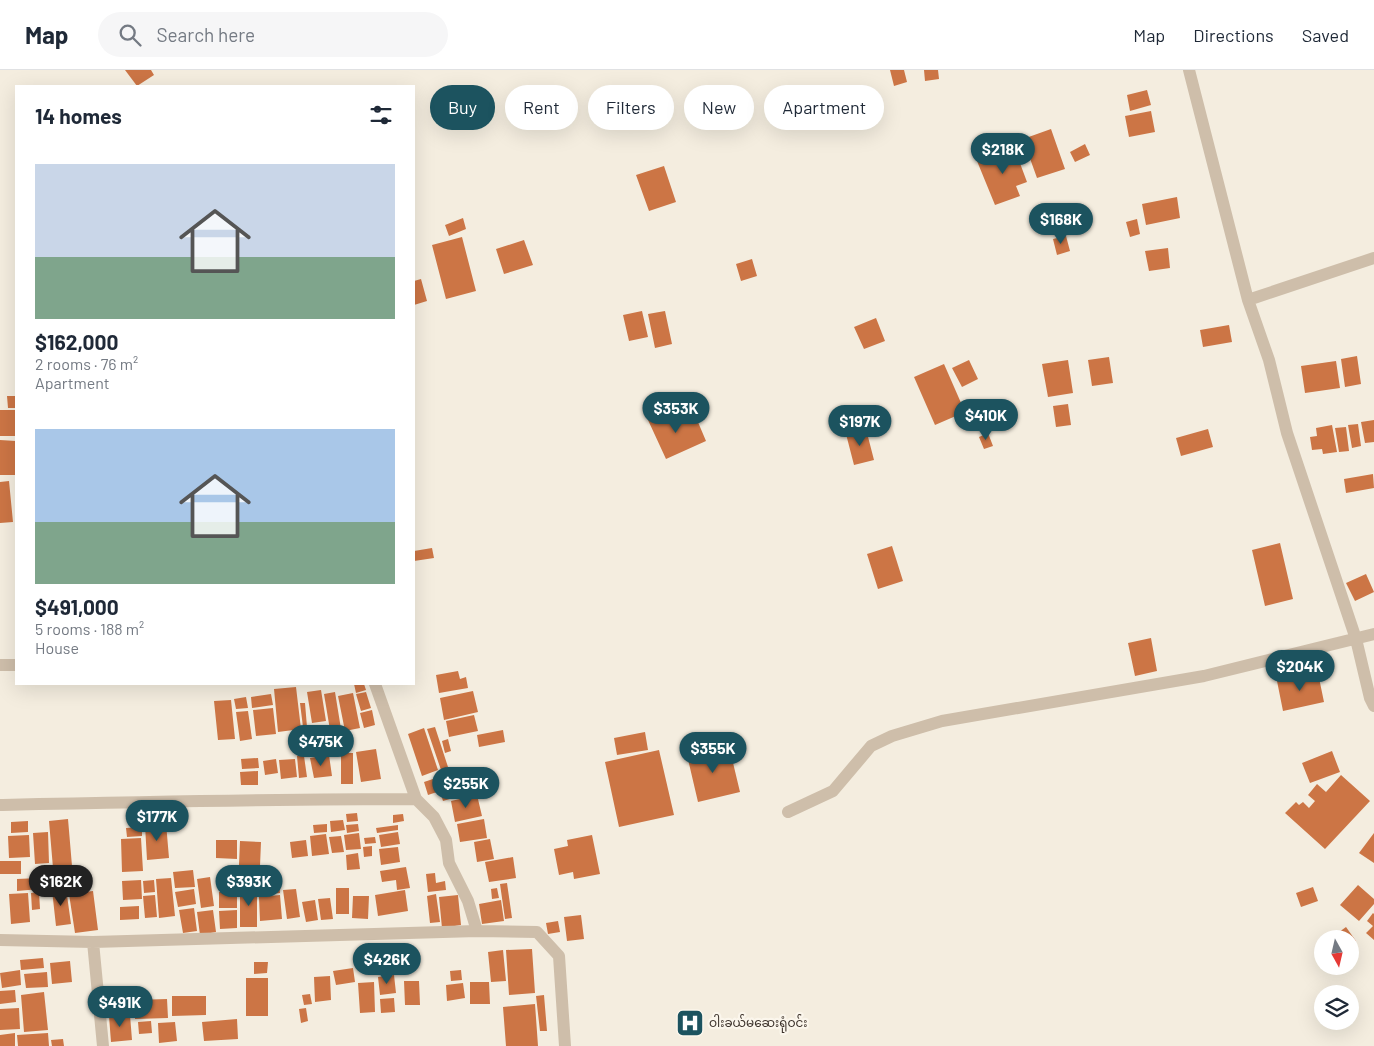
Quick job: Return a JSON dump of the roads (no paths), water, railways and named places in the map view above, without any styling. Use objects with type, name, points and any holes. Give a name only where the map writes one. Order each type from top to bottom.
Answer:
[{"type":"street","points":[[1190,70],[1248,300],[1269,360],[1287,433],[1356,639],[1370,698],[1374,706]]},
{"type":"street","points":[[1248,300],[1374,258]]},
{"type":"street","points":[[788,812],[833,791],[871,746],[892,736],[942,721],[1204,676],[1374,634]]},
{"type":"street","points":[[0,665],[15,665]]},
{"type":"street","points":[[375,685],[416,799],[434,817],[446,840],[449,864],[468,902],[477,931]]},
{"type":"street","points":[[0,805],[109,804],[258,799],[416,799]]},
{"type":"street","points":[[0,940],[93,942],[477,931],[537,932],[559,956],[565,1046]]},
{"type":"street","points":[[93,942],[102,1046]]},
{"type":"place","name":"ဝါးခယ်မဆေးရုံဝင်း","points":[[690,1023]]}]
